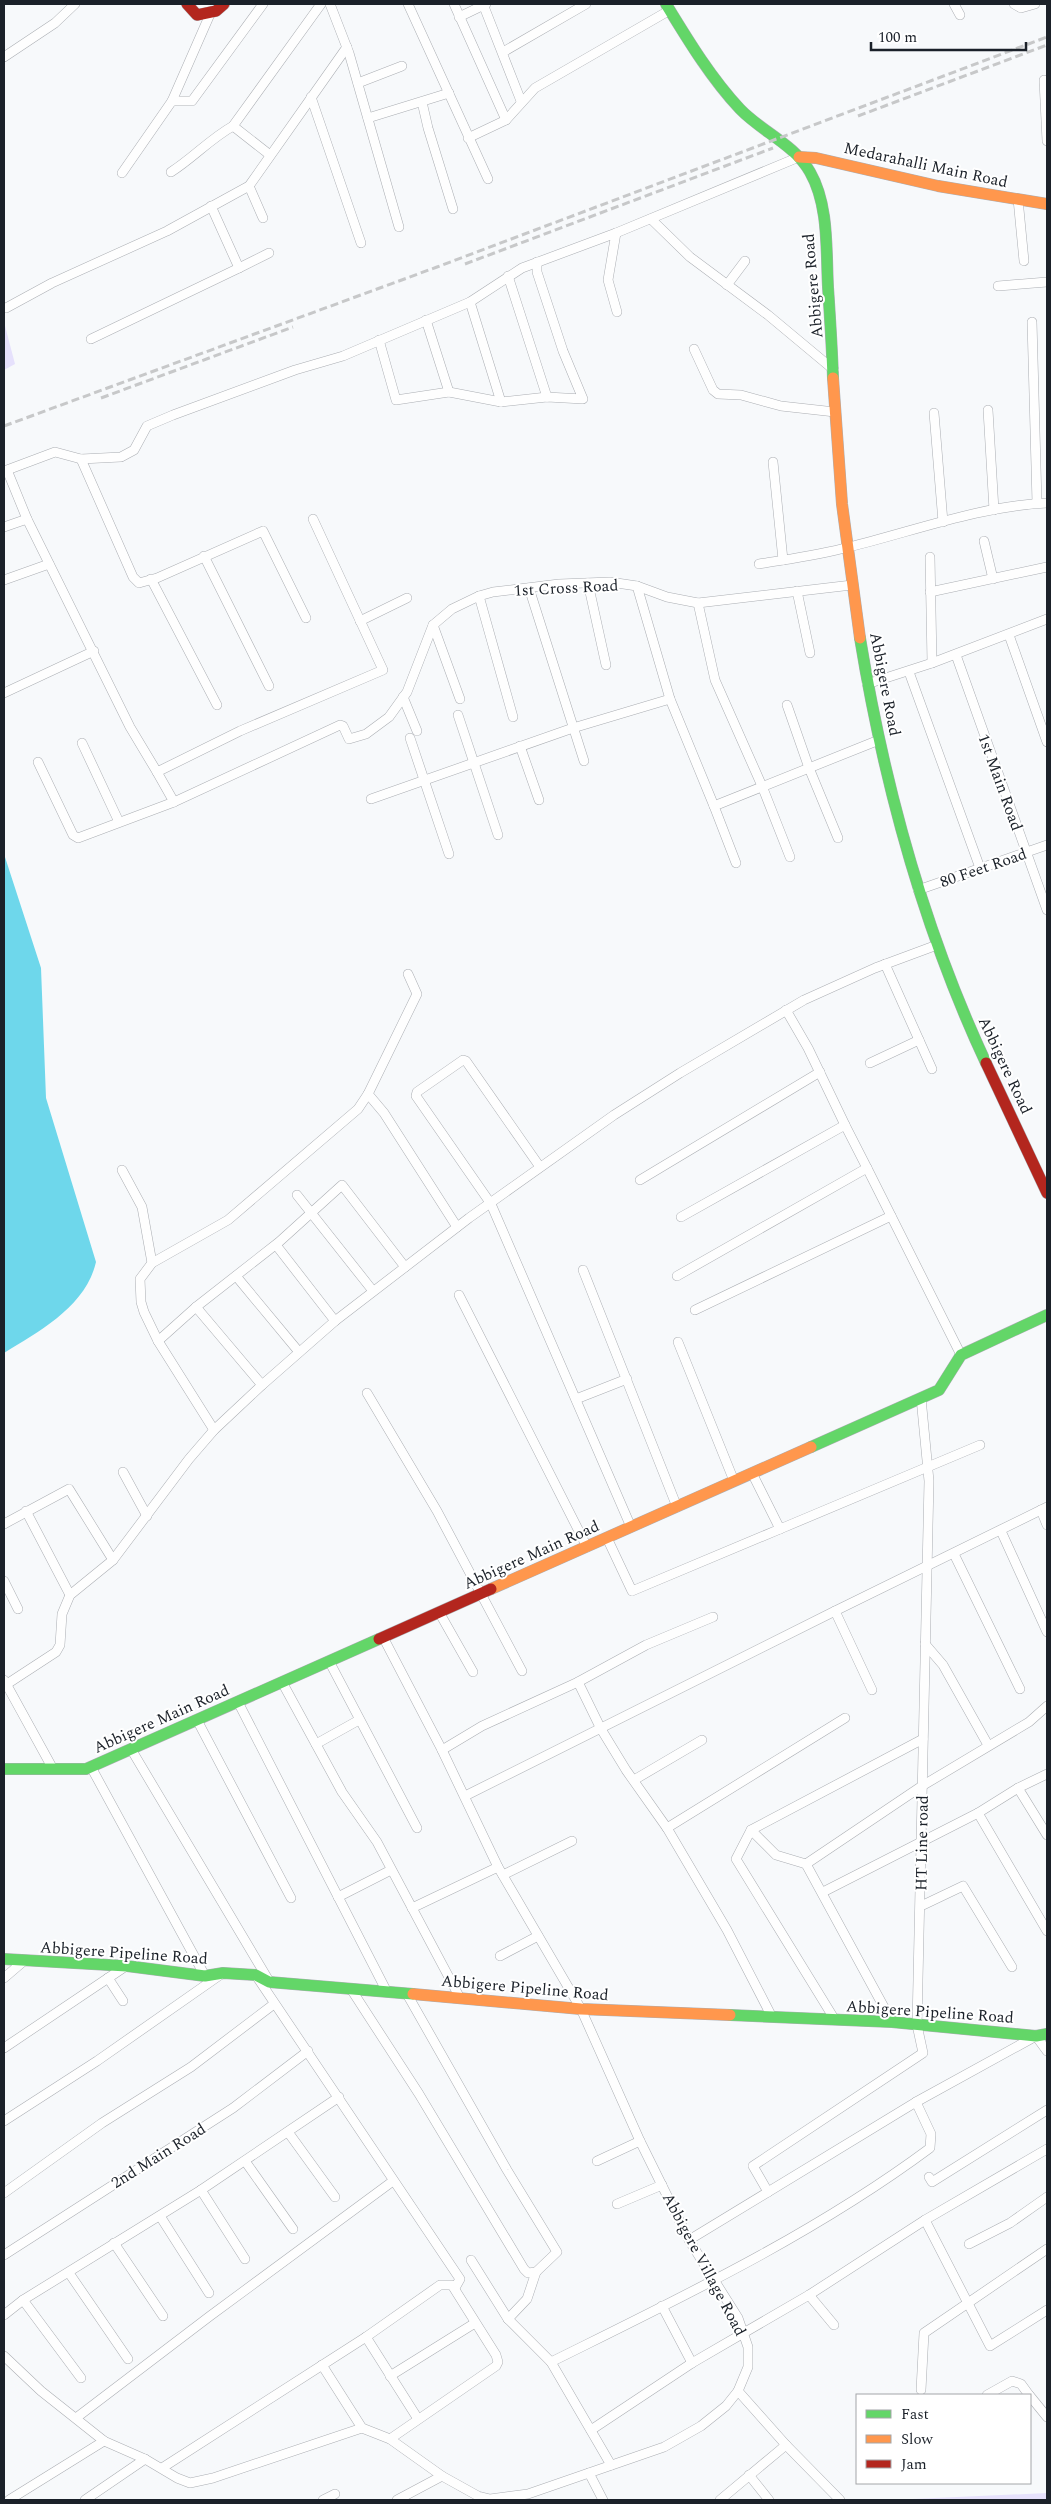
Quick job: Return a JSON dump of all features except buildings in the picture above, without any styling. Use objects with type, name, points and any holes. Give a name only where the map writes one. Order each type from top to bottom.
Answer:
[{"type":"street","points":[[4,57],[55,23],[75,4]]},
{"type":"street","points":[[187,4],[196,15],[216,11],[224,4]]},
{"type":"street","points":[[172,101],[192,101],[264,4]]},
{"type":"street","points":[[171,172],[233,126],[321,4]]},
{"type":"street","points":[[330,4],[358,83],[400,227]]},
{"type":"street","points":[[408,4],[488,179]]},
{"type":"street","points":[[454,4],[506,120]]},
{"type":"street","points":[[459,17],[484,4],[521,101]]},
{"type":"street","points":[[502,52],[586,4]]},
{"type":"street","points":[[954,4],[960,15]]},
{"type":"street","points":[[1014,4],[1021,8],[1035,4]]},
{"type":"street","points":[[38,762],[76,838],[174,802],[130,727],[94,651],[49,564],[7,470],[55,452],[81,459],[121,458],[134,450],[147,426],[296,370],[343,356],[470,302],[508,276],[537,262],[651,219],[799,157],[742,111],[694,49],[668,7],[535,88],[521,101],[506,120],[468,138]]},
{"type":"street","points":[[122,174],[172,101],[211,12]]},
{"type":"street","points":[[6,308],[52,283],[167,231],[248,186],[346,47]]},
{"type":"street","points":[[358,83],[402,66]]},
{"type":"street","points":[[1044,80],[1047,141]]},
{"type":"street","points":[[368,118],[449,93]]},
{"type":"street","points":[[311,97],[361,243]]},
{"type":"street","points":[[422,102],[428,128],[453,208]]},
{"type":"street","points":[[233,126],[270,155]]},
{"type":"street","name":"Medarahalli Main Road","points":[[799,157],[816,158],[938,186],[1047,204]]},
{"type":"street","name":"Abbigere Road","points":[[799,157],[811,174],[822,213],[834,370],[837,447],[852,585],[867,684],[880,740],[918,890],[937,945],[976,1042],[1047,1193]]},
{"type":"street","points":[[248,186],[263,218]]},
{"type":"street","points":[[1018,199],[1024,261]]},
{"type":"street","points":[[211,206],[239,268]]},
{"type":"street","points":[[651,219],[690,258],[834,370]]},
{"type":"street","points":[[616,233],[608,280],[617,312]]},
{"type":"street","points":[[91,339],[269,253]]},
{"type":"street","points":[[727,285],[745,260]]},
{"type":"street","points":[[379,340],[396,400],[449,392],[500,402],[547,397],[583,399],[563,351],[537,272],[537,262]]},
{"type":"street","points":[[508,276],[547,397]]},
{"type":"street","points":[[998,286],[1047,282]]},
{"type":"street","points":[[470,302],[500,402]]},
{"type":"street","points":[[426,320],[449,392]]},
{"type":"street","points":[[1032,322],[1037,503]]},
{"type":"street","points":[[694,349],[713,390],[718,394],[741,395],[781,406],[836,412]]},
{"type":"street","points":[[988,410],[994,510]]},
{"type":"street","points":[[934,413],[943,522]]},
{"type":"street","points":[[81,459],[133,577],[139,583],[262,531],[306,618]]},
{"type":"street","points":[[773,462],[783,560]]},
{"type":"street","points":[[759,564],[848,548],[994,510],[1047,503]]},
{"type":"street","points":[[4,528],[27,518]]},
{"type":"street","points":[[156,772],[240,731],[383,670],[313,519]]},
{"type":"street","points":[[984,541],[993,579]]},
{"type":"street","points":[[204,556],[269,686]]},
{"type":"street","points":[[930,557],[932,663]]},
{"type":"street","points":[[4,580],[49,564]]},
{"type":"street","points":[[930,592],[1047,567]]},
{"type":"street","points":[[151,579],[217,705]]},
{"type":"street","name":"1st Cross Road","points":[[174,802],[340,725],[343,726],[350,738],[366,734],[389,717],[403,697],[434,625],[452,609],[479,596],[529,588],[610,582],[638,586],[667,597],[698,603],[852,585]]},
{"type":"street","points":[[588,583],[606,665]]},
{"type":"street","points":[[638,586],[670,699],[736,863]]},
{"type":"street","points":[[529,588],[584,761]]},
{"type":"street","points":[[797,590],[810,653]]},
{"type":"street","points":[[479,596],[513,718]]},
{"type":"street","points":[[360,621],[407,598]]},
{"type":"street","points":[[698,603],[715,680],[762,786],[790,857]]},
{"type":"street","points":[[867,684],[909,672],[1047,620]]},
{"type":"street","points":[[434,625],[460,699]]},
{"type":"street","points":[[1009,635],[1047,742]]},
{"type":"street","points":[[4,693],[94,651]]},
{"type":"street","name":"1st Main Road","points":[[956,655],[1047,910]]},
{"type":"street","points":[[909,672],[980,868]]},
{"type":"street","points":[[403,697],[417,731]]},
{"type":"street","points":[[371,799],[573,728],[670,699]]},
{"type":"street","points":[[787,705],[809,768],[838,838]]},
{"type":"street","points":[[458,715],[498,835]]},
{"type":"street","points":[[410,738],[449,854]]},
{"type":"street","points":[[714,806],[880,740]]},
{"type":"street","points":[[82,743],[119,822]]},
{"type":"street","points":[[520,746],[539,800]]},
{"type":"street","name":"80 Feet Road","points":[[918,890],[1047,845]]},
{"type":"street","points":[[53,1769],[5,1684],[56,1652],[60,1645],[62,1614],[70,1595],[113,1560],[214,1430],[262,1385],[335,1321],[457,1227],[614,1115],[786,1010],[885,964],[937,945]]},
{"type":"street","points":[[885,964],[932,1069]]},
{"type":"street","points":[[214,1430],[158,1341],[140,1302],[140,1280],[152,1263],[228,1220],[358,1109],[368,1094],[417,994],[408,974]]},
{"type":"street","points":[[786,1010],[820,1072],[961,1355],[1047,1315]]},
{"type":"street","points":[[870,1063],[919,1040]]},
{"type":"street","points":[[540,1168],[466,1061],[462,1060],[417,1092],[416,1096],[491,1204],[631,1527]]},
{"type":"street","points":[[640,1180],[820,1072]]},
{"type":"street","points":[[368,1094],[384,1113],[457,1227]]},
{"type":"street","points":[[681,1217],[845,1125]]},
{"type":"street","points":[[677,1276],[867,1168]]},
{"type":"street","points":[[122,1170],[142,1207],[152,1263]]},
{"type":"street","points":[[158,1341],[196,1307],[276,1245],[342,1184],[405,1267]]},
{"type":"street","points":[[297,1195],[373,1292]]},
{"type":"street","points":[[695,1310],[891,1216]]},
{"type":"street","points":[[276,1245],[335,1321]]},
{"type":"street","points":[[582,1270],[627,1378],[677,1507]]},
{"type":"street","points":[[236,1276],[299,1352]]},
{"type":"street","points":[[459,1295],[587,1547]]},
{"type":"street","points":[[196,1307],[262,1385]]},
{"type":"street","points":[[678,1342],[734,1481]]},
{"type":"street","name":"Abbigere Main Road","points":[[4,1769],[86,1769],[91,1767],[939,1390],[961,1355]]},
{"type":"street","points":[[576,1398],[627,1378]]},
{"type":"street","points":[[367,1393],[437,1511],[522,1671]]},
{"type":"street","name":"HT Line road","points":[[768,2192],[753,2166],[924,2053],[917,2025],[929,1468],[921,1398]]},
{"type":"street","points":[[607,1538],[632,1591],[980,1445]]},
{"type":"street","points":[[123,1472],[147,1516]]},
{"type":"street","points":[[752,1474],[780,1529]]},
{"type":"street","points":[[4,1524],[69,1489],[113,1560]]},
{"type":"street","points":[[465,1796],[1044,1509],[1047,1525]]},
{"type":"street","points":[[26,1511],[70,1595]]},
{"type":"street","points":[[1001,1531],[1047,1632]]},
{"type":"street","points":[[954,1554],[1020,1689]]},
{"type":"street","points":[[4,1580],[18,1609]]},
{"type":"street","points":[[835,1611],[872,1690]]},
{"type":"street","points":[[438,1612],[473,1672]]},
{"type":"street","points":[[442,1750],[482,1726],[578,1682],[646,1645],[713,1617]]},
{"type":"street","name":"Abbigere Village Road","points":[[383,1638],[442,1750],[500,1871],[581,2009],[640,2141],[689,2240],[738,2318],[748,2347],[748,2367],[738,2391],[726,2406],[700,2426],[664,2447],[527,2497],[489,2500]]},
{"type":"street","points":[[925,1644],[943,1665],[988,1745]]},
{"type":"street","points":[[329,1661],[417,1828]]},
{"type":"street","points":[[282,1682],[342,1792],[377,1842],[460,1998]]},
{"type":"street","points":[[578,1682],[600,1729],[668,1828],[727,1930],[772,2017]]},
{"type":"street","points":[[238,1702],[387,1992]]},
{"type":"street","points":[[806,1864],[922,1786],[1029,1722],[1047,1706]]},
{"type":"street","points":[[668,1828],[845,1718]]},
{"type":"street","points":[[197,1720],[291,1898]]},
{"type":"street","points":[[316,1744],[359,1720]]},
{"type":"street","points":[[834,2020],[736,1859],[751,1830],[923,1738]]},
{"type":"street","points":[[634,1780],[702,1740]]},
{"type":"street","points":[[131,1749],[269,1982]]},
{"type":"street","points":[[91,1767],[205,1976]]},
{"type":"street","points":[[823,1892],[978,1813],[1018,1788],[1047,1774]]},
{"type":"street","points":[[1018,1788],[1047,1834]]},
{"type":"street","points":[[978,1813],[1047,1930]]},
{"type":"street","points":[[751,1830],[776,1855],[806,1864],[823,1892],[892,2022]]},
{"type":"street","points":[[412,1908],[572,1841]]},
{"type":"street","points":[[338,1897],[391,1870]]},
{"type":"street","points":[[920,1906],[963,1886],[1012,1967]]},
{"type":"street","points":[[500,1956],[538,1936]]},
{"type":"street","name":"Abbigere Pipeline Road","points":[[4,1959],[127,1966],[205,1976],[222,1973],[256,1975],[269,1982],[581,2009],[892,2022],[1042,2035]]},
{"type":"street","points":[[4,1978],[25,1960]]},
{"type":"street","points":[[4,2048],[127,1966]]},
{"type":"street","points":[[4,2121],[97,2061],[222,1973]]},
{"type":"street","points":[[256,1975],[460,2279],[455,2288]]},
{"type":"street","points":[[108,1978],[123,2000]]},
{"type":"street","points":[[351,1989],[419,2094],[524,2269],[528,2273],[536,2272]]},
{"type":"street","points":[[407,1994],[507,2170],[557,2252],[536,2272],[527,2299],[508,2319]]},
{"type":"street","points":[[4,2193],[102,2123],[191,2067],[274,2004]]},
{"type":"street","points":[[689,2240],[916,2102],[1042,2035],[1047,2051]]},
{"type":"street","name":"2nd Main Road","points":[[4,2255],[233,2108],[308,2051]]},
{"type":"street","points":[[4,2314],[23,2300],[201,2190],[339,2097]]},
{"type":"street","points":[[550,2362],[662,2306],[846,2205],[930,2148],[931,2134],[916,2102]]},
{"type":"street","points":[[929,2177],[932,2182],[1047,2110]]},
{"type":"street","points":[[288,2132],[335,2197]]},
{"type":"street","points":[[597,2161],[640,2141]]},
{"type":"street","points":[[591,2430],[692,2363],[809,2295],[925,2220],[1047,2149]]},
{"type":"street","points":[[245,2161],[293,2229]]},
{"type":"street","points":[[76,2418],[210,2316],[394,2181]]},
{"type":"street","points":[[617,2204],[662,2185]]},
{"type":"street","points":[[201,2190],[245,2259]]},
{"type":"street","points":[[969,2244],[1010,2223],[1047,2197]]},
{"type":"street","points":[[160,2216],[209,2293]]},
{"type":"street","points":[[925,2220],[966,2303],[990,2346],[1047,2310]]},
{"type":"street","points":[[114,2243],[163,2316]]},
{"type":"street","points":[[921,2390],[924,2333],[1047,2250]]},
{"type":"street","points":[[471,2260],[508,2319],[550,2362],[611,2465]]},
{"type":"street","points":[[68,2273],[128,2359]]},
{"type":"street","points":[[162,2468],[366,2338],[440,2286],[448,2284],[455,2288],[496,2355],[498,2362],[496,2366],[390,2439]]},
{"type":"street","points":[[809,2295],[834,2324]]},
{"type":"street","points":[[23,2300],[81,2378]]},
{"type":"street","points":[[662,2306],[692,2363]]},
{"type":"street","points":[[390,2376],[475,2323]]},
{"type":"street","points":[[366,2338],[418,2419]]},
{"type":"street","points":[[4,2358],[41,2391],[104,2441],[145,2459],[177,2478],[190,2482],[213,2478],[362,2428]]},
{"type":"street","points":[[322,2365],[362,2428],[390,2439],[442,2476],[489,2500]]},
{"type":"street","points":[[989,2394],[1012,2381],[1021,2384],[1028,2394]]},
{"type":"street","points":[[738,2391],[786,2445],[840,2500]]},
{"type":"street","points":[[1031,2398],[1047,2417]]},
{"type":"street","points":[[9,2500],[104,2441]]},
{"type":"street","points":[[720,2500],[786,2445]]},
{"type":"street","points":[[85,2500],[145,2459]]},
{"type":"street","points":[[589,2473],[603,2500]]},
{"type":"street","points":[[749,2475],[770,2500]]},
{"type":"street","points":[[397,2500],[442,2476]]},
{"type":"street","points":[[323,2500],[335,2494]]},
{"type":"shaded area","points":[[4,322],[15,364],[4,370]]},
{"type":"shaded area","points":[[1047,2493],[1047,2500],[890,2500]]},
{"type":"water","points":[[4,854],[41,968],[46,1098],[96,1262],[91,1278],[82,1292],[60,1316],[4,1353]]},
{"type":"railway","points":[[4,426],[437,267],[1047,37]]},
{"type":"railway","points":[[858,116],[1047,45]]},
{"type":"railway","points":[[465,264],[773,148]]},
{"type":"railway","points":[[101,398],[293,327]]},
{"type":"traffic: fast","points":[[666,4],[719,85],[740,109],[787,146],[803,162],[816,185],[824,213],[833,378]]},
{"type":"traffic: fast","points":[[860,638],[881,747],[908,855],[943,960],[963,1012],[986,1063]]},
{"type":"traffic: fast","points":[[811,1447],[939,1390],[961,1355],[1047,1315]]},
{"type":"traffic: fast","points":[[4,1769],[86,1769],[379,1639]]},
{"type":"traffic: fast","points":[[4,1959],[127,1966],[205,1976],[223,1973],[256,1975],[269,1982],[413,1994]]},
{"type":"traffic: fast","points":[[730,2015],[892,2022],[1036,2036],[1047,2034]]},
{"type":"traffic: slow","points":[[799,157],[816,158],[938,186],[1047,204]]},
{"type":"traffic: slow","points":[[833,378],[842,504],[860,638]]},
{"type":"traffic: slow","points":[[491,1589],[811,1447]]},
{"type":"traffic: slow","points":[[413,1994],[581,2009],[730,2015]]},
{"type":"traffic: jam","points":[[187,4],[197,15],[216,11],[224,4]]},
{"type":"traffic: jam","points":[[986,1063],[1047,1193]]},
{"type":"traffic: jam","points":[[379,1639],[491,1589]]}]
